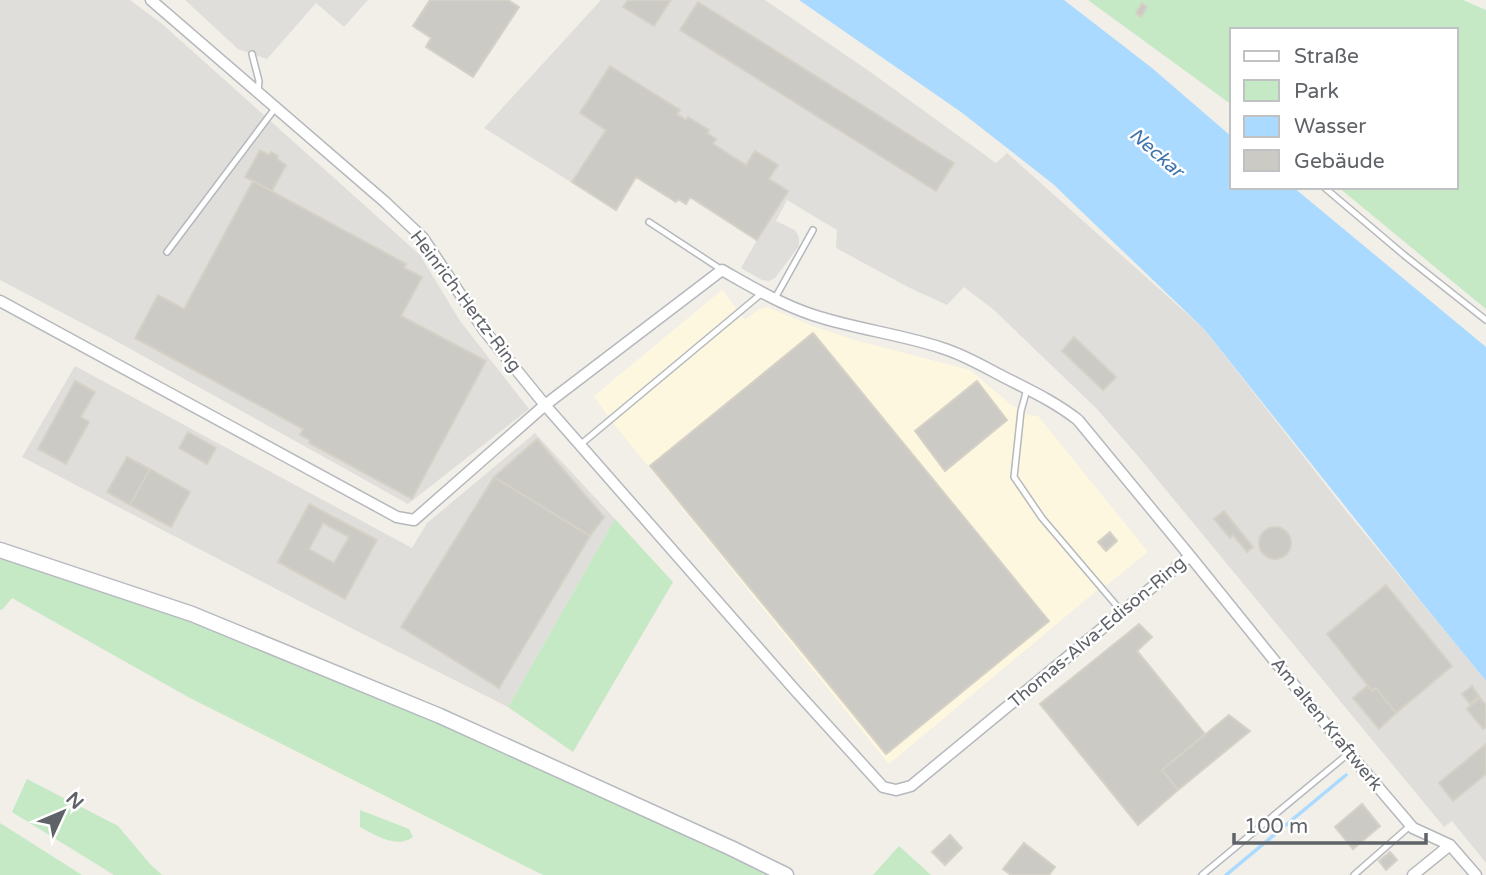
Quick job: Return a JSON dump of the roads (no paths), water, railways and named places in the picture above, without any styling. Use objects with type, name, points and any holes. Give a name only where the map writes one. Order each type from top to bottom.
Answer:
[{"type":"main road","points":[[0,550],[192,614],[440,716],[786,875]]},
{"type":"street","name":"Heinrich-Hertz-Ring","points":[[151,0],[424,238],[484,330],[545,405]]},
{"type":"street","points":[[0,301],[397,517],[414,520],[545,405],[722,270]]},
{"type":"street","name":"Thomas-Alva-Edison-Ring","points":[[545,405],[795,691],[883,787],[896,790],[911,786],[1191,556],[1078,420],[1059,405],[968,358],[911,339],[851,327],[811,315],[774,300],[722,270]]},
{"type":"street","name":"Am alten Kraftwerk","points":[[1191,556],[1349,753],[1413,828],[1450,845],[1476,875]]},
{"type":"street","points":[[1413,875],[1450,845]]},
{"type":"lane","points":[[252,54],[260,81],[258,91]]},
{"type":"lane","points":[[167,253],[276,107]]},
{"type":"lane","points":[[1326,189],[1486,320]]},
{"type":"lane","points":[[649,222],[722,270]]},
{"type":"lane","points":[[774,300],[813,230]]},
{"type":"lane","points":[[580,445],[762,293]]},
{"type":"lane","points":[[1027,388],[1021,411],[1014,477],[1042,518],[1123,612]]},
{"type":"lane","points":[[1202,875],[1349,753]]},
{"type":"lane","points":[[1354,875],[1411,825]]},
{"type":"water","name":"Neckar","points":[[799,0],[1064,0],[1152,68],[1230,135],[1230,189],[1295,189],[1486,347],[1486,681],[1204,329],[1053,184],[961,112]]},
{"type":"waterway","points":[[1226,875],[1346,775]]}]
